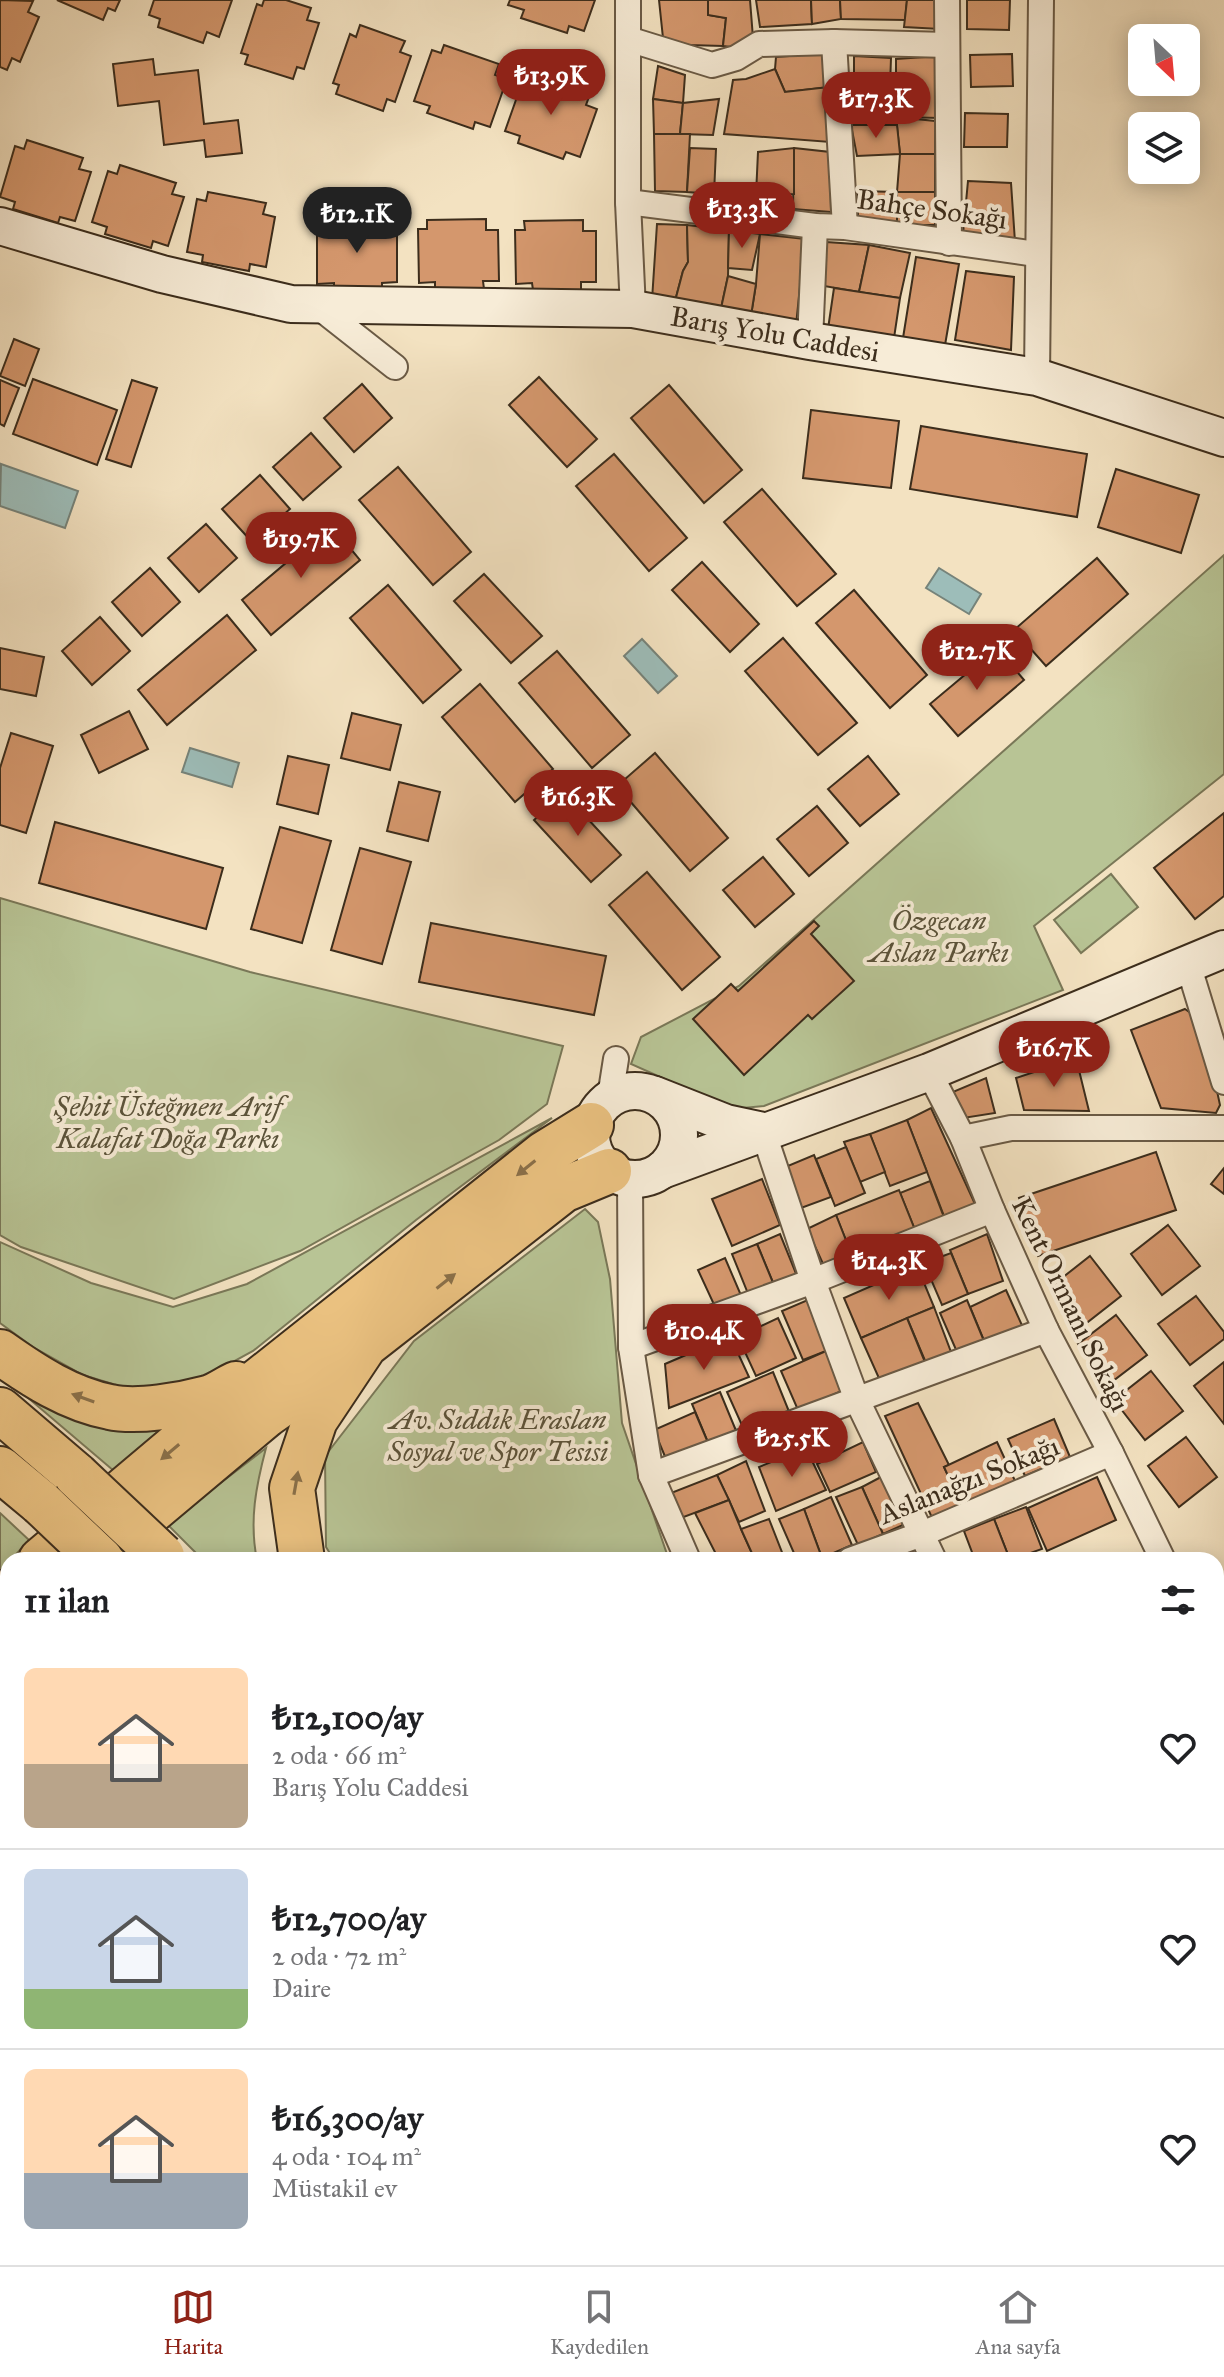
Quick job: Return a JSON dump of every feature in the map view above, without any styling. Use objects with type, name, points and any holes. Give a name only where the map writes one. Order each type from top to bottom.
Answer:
[{"type":"highway","points":[[50,1552],[175,1447],[601,1111]]},
{"type":"highway","points":[[103,1552],[266,1415],[365,1345],[563,1190],[633,1173]]},
{"type":"highway","points":[[0,1352],[39,1379],[75,1396],[112,1408],[158,1407],[211,1397],[271,1365],[376,1287]]},
{"type":"highway","points":[[301,1552],[292,1488],[315,1420],[365,1345]]},
{"type":"highway","points":[[0,1410],[76,1475],[158,1552]]},
{"type":"highway","points":[[0,1469],[93,1552]]},
{"type":"main road","name":"Barış Yolu Caddesi","points":[[0,226],[162,274],[291,304],[633,309],[1037,377],[1224,438]]},
{"type":"main road","points":[[763,1131],[726,1123],[639,1090],[624,1092],[601,1111],[593,1151],[633,1173],[763,1131],[929,1072],[1224,949]]},
{"type":"main road","points":[[633,1173],[677,1149],[679,1136],[673,1112],[654,1095]]},
{"type":"street","points":[[628,0],[628,202],[633,309]]},
{"type":"street","points":[[947,0],[949,243]]},
{"type":"street","points":[[1037,377],[1041,0]]},
{"type":"street","points":[[628,39],[712,65],[736,58],[759,44],[947,45]]},
{"type":"street","points":[[834,42],[845,227]]},
{"type":"street","name":"Bahçe Sokağı","points":[[628,202],[815,226],[845,227],[1036,254]]},
{"type":"street","points":[[810,341],[815,226]]},
{"type":"street","points":[[315,304],[395,367]]},
{"type":"street","points":[[1188,964],[1224,1082]]},
{"type":"street","points":[[601,1111],[616,1059]]},
{"type":"street","name":"Kent Ormanı Sokağı","points":[[929,1072],[963,1138],[1046,1330],[1159,1552]]},
{"type":"street","points":[[963,1138],[1011,1128],[1224,1128]]},
{"type":"street","points":[[763,1131],[857,1400],[930,1552]]},
{"type":"street","points":[[633,1173],[631,1347],[651,1475],[685,1552]]},
{"type":"street","points":[[631,1347],[813,1281],[992,1210]]},
{"type":"street","points":[[651,1475],[1046,1330]]},
{"type":"street","name":"Aslanağzı Sokağı","points":[[872,1552],[922,1534],[1111,1453]]},
{"type":"green space","name":"Özgecan Aslan Parkı","points":[[1224,555],[1224,774],[1034,926],[1063,990],[764,1106],[732,1109],[631,1064],[641,1037],[739,986]]},
{"type":"green space","points":[[1111,874],[1138,907],[1081,953],[1054,920]]},
{"type":"green space","name":"Şehit Üsteğmen Arif Kalafat Doğa Parkı","points":[[0,898],[250,972],[563,1046],[547,1104],[499,1140],[300,1251],[174,1299],[21,1247],[0,1235]]},
{"type":"green space","points":[[552,1118],[416,1220],[253,1351],[180,1391],[126,1388],[83,1375],[33,1347],[0,1323],[0,1242],[91,1283],[173,1307],[247,1284]]},
{"type":"green space","name":"Av. Sıddık Eraslan Sosyal ve Spor Tesisi","points":[[585,1209],[598,1222],[610,1279],[622,1423],[666,1552],[329,1552],[326,1547],[325,1456],[414,1341]]},
{"type":"green space","points":[[0,1374],[65,1416],[119,1429],[165,1428],[114,1471]]},
{"type":"green space","points":[[266,1448],[255,1504],[256,1552],[195,1552],[167,1524]]},
{"type":"green space","points":[[0,1513],[29,1540],[18,1552],[0,1552]]},
{"type":"water","points":[[1,464],[78,491],[65,528],[0,506]]},
{"type":"water","points":[[939,568],[981,594],[969,614],[926,588]]},
{"type":"water","points":[[642,639],[677,676],[658,693],[624,656]]},
{"type":"water","points":[[190,748],[239,763],[232,787],[182,772]]},
{"type":"building","points":[[0,0],[33,1],[28,12],[39,17],[20,62],[12,58],[7,70],[0,67]]},
{"type":"building","points":[[57,0],[120,0],[115,11],[108,8],[103,20]]},
{"type":"building","points":[[154,0],[232,0],[219,37],[207,32],[203,43],[158,27],[160,19],[149,15]]},
{"type":"building","points":[[264,0],[286,0],[311,8],[307,20],[319,23],[304,69],[297,67],[293,79],[245,64],[248,55],[241,53],[257,4],[262,6]]},
{"type":"building","points":[[510,0],[595,0],[584,31],[569,26],[567,33],[521,18],[524,10],[508,5]]},
{"type":"building","points":[[659,0],[708,0],[708,15],[726,18],[723,46],[688,45],[663,38]]},
{"type":"building","points":[[708,0],[750,0],[753,38],[738,48],[723,46],[726,18],[708,15]]},
{"type":"building","points":[[756,0],[811,0],[812,24],[760,27]]},
{"type":"building","points":[[811,0],[840,0],[841,19],[812,24]]},
{"type":"building","points":[[840,0],[907,0],[905,20],[841,19]]},
{"type":"building","points":[[907,0],[939,0],[940,29],[904,27]]},
{"type":"building","points":[[967,0],[1010,0],[1009,30],[967,29]]},
{"type":"building","points":[[360,25],[405,41],[400,52],[411,56],[395,102],[387,99],[383,111],[336,94],[339,85],[333,83],[350,34],[356,37]]},
{"type":"building","points":[[444,45],[499,64],[495,75],[507,79],[490,127],[475,122],[473,129],[427,113],[430,106],[414,101],[432,50],[441,53]]},
{"type":"building","points":[[828,53],[829,87],[785,92],[775,69],[776,57]]},
{"type":"building","points":[[1012,54],[1013,86],[971,87],[970,55]]},
{"type":"building","points":[[854,56],[891,58],[890,86],[854,85]]},
{"type":"building","points":[[940,56],[940,118],[896,117],[896,59]]},
{"type":"building","points":[[153,59],[155,75],[198,70],[204,124],[238,120],[242,153],[206,157],[204,140],[164,145],[159,101],[118,106],[113,64]]},
{"type":"building","points":[[658,66],[685,75],[683,103],[653,99]]},
{"type":"building","points":[[775,69],[785,92],[829,87],[830,142],[724,134],[733,80]]},
{"type":"building","points":[[534,74],[590,94],[586,105],[597,109],[580,157],[566,152],[563,159],[518,143],[520,136],[505,131],[523,80],[531,83]]},
{"type":"building","points":[[854,85],[890,86],[889,118],[852,117]]},
{"type":"building","points":[[653,99],[683,103],[680,134],[654,134]]},
{"type":"building","points":[[719,99],[713,135],[680,134],[683,103]]},
{"type":"building","points":[[965,113],[1008,114],[1007,147],[964,147]]},
{"type":"building","points":[[896,117],[935,121],[935,154],[900,154]]},
{"type":"building","points":[[851,125],[897,125],[900,154],[857,156]]},
{"type":"building","points":[[654,134],[690,134],[687,192],[655,191]]},
{"type":"building","points":[[27,140],[83,158],[79,169],[91,172],[75,221],[60,217],[58,223],[13,209],[15,202],[0,197],[15,146],[24,149]]},
{"type":"building","points":[[690,148],[716,149],[714,194],[687,192]]},
{"type":"building","points":[[794,148],[830,152],[831,212],[793,209]]},
{"type":"building","points":[[794,148],[794,194],[756,195],[758,152]]},
{"type":"building","points":[[900,154],[935,154],[935,192],[897,192]]},
{"type":"building","points":[[120,165],[176,183],[172,194],[184,197],[168,246],[153,241],[151,248],[105,234],[107,227],[92,222],[108,171],[117,174]]},
{"type":"building","points":[[968,181],[1011,183],[1015,242],[963,234]]},
{"type":"building","points":[[858,191],[897,192],[897,225],[858,221]]},
{"type":"building","points":[[208,192],[266,203],[263,214],[275,217],[266,267],[250,264],[249,271],[202,262],[203,255],[187,252],[197,199],[206,201]]},
{"type":"building","points":[[897,192],[935,192],[935,225],[897,225]]},
{"type":"building","points":[[486,219],[486,230],[498,230],[499,281],[483,281],[484,289],[435,290],[435,282],[419,283],[418,229],[427,229],[427,220]]},
{"type":"building","points":[[384,220],[385,232],[397,231],[397,282],[382,283],[382,290],[334,290],[334,283],[317,284],[317,230],[326,230],[326,221]]},
{"type":"building","points":[[583,220],[583,231],[596,231],[596,282],[581,282],[581,290],[533,290],[532,283],[516,284],[515,230],[525,230],[524,221]]},
{"type":"building","points":[[657,224],[687,225],[688,262],[674,305],[652,300]]},
{"type":"building","points":[[687,225],[729,230],[728,276],[720,313],[674,305],[688,262]]},
{"type":"building","points":[[729,230],[760,234],[752,270],[728,268]]},
{"type":"building","points":[[760,234],[805,239],[796,325],[750,322]]},
{"type":"building","points":[[826,242],[869,245],[859,292],[824,286]]},
{"type":"building","points":[[869,245],[910,253],[900,298],[859,292]]},
{"type":"building","points":[[916,257],[959,264],[945,345],[903,338]]},
{"type":"building","points":[[966,271],[1014,277],[1011,350],[955,340]]},
{"type":"building","points":[[728,276],[756,284],[750,322],[720,313]]},
{"type":"building","points":[[834,288],[900,298],[894,338],[828,329]]},
{"type":"building","points":[[14,339],[39,349],[25,386],[0,376]]},
{"type":"building","points":[[539,377],[597,439],[567,467],[509,405]]},
{"type":"building","points":[[33,379],[117,410],[97,465],[13,434]]},
{"type":"building","points":[[0,380],[19,388],[4,426],[0,424]]},
{"type":"building","points":[[132,380],[157,388],[131,467],[106,459]]},
{"type":"building","points":[[362,384],[392,418],[354,452],[324,418]]},
{"type":"building","points":[[669,385],[742,470],[704,503],[631,418]]},
{"type":"building","points":[[811,410],[899,421],[891,488],[803,478]]},
{"type":"building","points":[[921,426],[1087,454],[1077,517],[910,489]]},
{"type":"building","points":[[311,433],[341,467],[303,500],[273,467]]},
{"type":"building","points":[[614,454],[687,538],[649,571],[576,486]]},
{"type":"building","points":[[398,467],[471,552],[433,585],[359,500]]},
{"type":"building","points":[[1116,469],[1199,495],[1181,553],[1098,527]]},
{"type":"building","points":[[260,475],[290,509],[252,542],[222,509]]},
{"type":"building","points":[[762,489],[836,574],[797,606],[724,522]]},
{"type":"building","points":[[206,524],[237,558],[199,592],[168,558]]},
{"type":"building","points":[[331,525],[360,560],[271,635],[242,600]]},
{"type":"building","points":[[1097,558],[1128,594],[1046,666],[1014,630]]},
{"type":"building","points":[[702,562],[759,624],[730,652],[672,590]]},
{"type":"building","points":[[150,568],[180,602],[142,636],[112,602]]},
{"type":"building","points":[[484,574],[542,636],[511,663],[454,601]]},
{"type":"building","points":[[388,585],[461,670],[423,703],[350,618]]},
{"type":"building","points":[[854,590],[927,675],[890,708],[816,623]]},
{"type":"building","points":[[227,615],[256,650],[167,725],[138,690]]},
{"type":"building","points":[[100,617],[130,651],[92,685],[62,651]]},
{"type":"building","points":[[783,638],[857,723],[818,755],[745,671]]},
{"type":"building","points":[[0,648],[44,657],[36,696],[0,689]]},
{"type":"building","points":[[997,648],[1024,680],[958,736],[930,704]]},
{"type":"building","points":[[557,651],[630,735],[592,768],[519,683]]},
{"type":"building","points":[[480,684],[553,769],[515,802],[442,717]]},
{"type":"building","points":[[129,711],[148,749],[99,773],[81,735]]},
{"type":"building","points":[[352,713],[401,725],[390,770],[341,758]]},
{"type":"building","points":[[11,733],[53,746],[26,833],[0,825],[0,768]]},
{"type":"building","points":[[655,753],[728,838],[690,871],[617,786]]},
{"type":"building","points":[[288,756],[329,765],[318,814],[277,804]]},
{"type":"building","points":[[868,756],[899,794],[860,826],[828,789]]},
{"type":"building","points":[[399,782],[440,792],[428,841],[387,831]]},
{"type":"building","points":[[564,793],[621,855],[591,882],[534,820]]},
{"type":"building","points":[[817,806],[848,843],[809,876],[777,839]]},
{"type":"building","points":[[1224,813],[1224,896],[1195,919],[1154,868]]},
{"type":"building","points":[[55,822],[223,868],[206,929],[39,883]]},
{"type":"building","points":[[280,827],[331,841],[302,943],[251,929]]},
{"type":"building","points":[[360,848],[411,862],[382,964],[331,950]]},
{"type":"building","points":[[763,857],[794,894],[755,927],[723,890]]},
{"type":"building","points":[[647,872],[720,957],[682,990],[609,905]]},
{"type":"building","points":[[814,921],[819,926],[811,934],[854,981],[812,1019],[808,1015],[744,1075],[693,1019],[731,984],[738,991]]},
{"type":"building","points":[[431,923],[606,956],[594,1015],[419,982]]},
{"type":"building","points":[[1185,1009],[1196,1017],[1220,1105],[1216,1113],[1161,1108],[1131,1030]]},
{"type":"building","points":[[1076,1058],[1089,1111],[1024,1110],[1016,1078]]},
{"type":"building","points":[[986,1078],[995,1113],[957,1119],[948,1094]]},
{"type":"building","points":[[931,1108],[975,1204],[944,1216],[907,1120]]},
{"type":"building","points":[[907,1120],[927,1172],[890,1186],[870,1134]]},
{"type":"building","points":[[870,1134],[885,1172],[860,1182],[844,1142]]},
{"type":"building","points":[[846,1147],[865,1193],[835,1206],[816,1159]]},
{"type":"building","points":[[1156,1152],[1176,1210],[1038,1256],[1019,1198]]},
{"type":"building","points":[[814,1155],[831,1197],[801,1208],[783,1168]]},
{"type":"building","points":[[1224,1168],[1224,1194],[1211,1184]]},
{"type":"building","points":[[762,1179],[780,1225],[732,1246],[712,1199]]},
{"type":"building","points":[[930,1181],[945,1220],[915,1230],[900,1193]]},
{"type":"building","points":[[899,1190],[915,1230],[853,1258],[836,1215]]},
{"type":"building","points":[[836,1215],[851,1253],[824,1266],[807,1229]]},
{"type":"building","points":[[1168,1225],[1200,1266],[1162,1295],[1131,1254]]},
{"type":"building","points":[[780,1234],[797,1276],[774,1285],[757,1244]]},
{"type":"building","points":[[987,1234],[1003,1281],[968,1294],[950,1250]]},
{"type":"building","points":[[757,1244],[776,1290],[751,1301],[732,1254]]},
{"type":"building","points":[[951,1253],[968,1294],[942,1305],[924,1263]]},
{"type":"building","points":[[1090,1256],[1121,1296],[1084,1325],[1053,1285]]},
{"type":"building","points":[[725,1258],[743,1300],[717,1311],[698,1270]]},
{"type":"building","points":[[917,1266],[934,1307],[861,1338],[844,1298]]},
{"type":"building","points":[[1006,1290],[1025,1332],[987,1348],[970,1307]]},
{"type":"building","points":[[1196,1296],[1224,1332],[1224,1339],[1190,1365],[1158,1324]]},
{"type":"building","points":[[810,1299],[826,1351],[803,1360],[782,1311]]},
{"type":"building","points":[[967,1300],[984,1341],[957,1352],[940,1313]]},
{"type":"building","points":[[934,1307],[951,1352],[926,1363],[907,1318]]},
{"type":"building","points":[[1116,1315],[1147,1355],[1109,1384],[1078,1344]]},
{"type":"building","points":[[778,1318],[796,1358],[756,1376],[738,1337]]},
{"type":"building","points":[[907,1318],[927,1367],[882,1385],[861,1338]]},
{"type":"building","points":[[730,1336],[749,1377],[669,1408],[665,1364]]},
{"type":"building","points":[[826,1351],[844,1390],[798,1410],[781,1371]]},
{"type":"building","points":[[1224,1362],[1224,1424],[1194,1386]]},
{"type":"building","points":[[1151,1371],[1183,1411],[1145,1440],[1114,1400]]},
{"type":"building","points":[[773,1372],[790,1414],[745,1432],[727,1392]]},
{"type":"building","points":[[720,1392],[737,1433],[709,1445],[692,1404]]},
{"type":"building","points":[[918,1403],[949,1465],[944,1467],[963,1508],[934,1522],[885,1416]]},
{"type":"building","points":[[695,1412],[709,1445],[666,1459],[654,1430]]},
{"type":"building","points":[[1054,1419],[1070,1457],[1025,1476],[1008,1439]]},
{"type":"building","points":[[1186,1437],[1217,1477],[1179,1507],[1148,1466]]},
{"type":"building","points":[[863,1442],[876,1472],[830,1492],[817,1464]]},
{"type":"building","points":[[997,1442],[1016,1483],[963,1508],[944,1467]]},
{"type":"building","points":[[806,1448],[826,1490],[776,1511],[759,1467]]},
{"type":"building","points":[[746,1461],[765,1511],[739,1522],[717,1475]]},
{"type":"building","points":[[717,1475],[729,1500],[681,1518],[671,1493]]},
{"type":"building","points":[[881,1477],[903,1525],[883,1534],[862,1487]]},
{"type":"building","points":[[1097,1477],[1116,1520],[1047,1551],[1028,1508]]},
{"type":"building","points":[[862,1487],[883,1534],[858,1545],[836,1497]]},
{"type":"building","points":[[831,1497],[852,1545],[836,1552],[820,1552],[804,1509]]},
{"type":"building","points":[[729,1500],[752,1552],[715,1552],[695,1513]]},
{"type":"building","points":[[1026,1507],[1042,1549],[1007,1552],[994,1519]]},
{"type":"building","points":[[804,1509],[820,1552],[793,1552],[779,1519]]},
{"type":"building","points":[[769,1519],[782,1552],[751,1552],[741,1529]]},
{"type":"building","points":[[994,1519],[1007,1552],[972,1552],[964,1531]]}]
